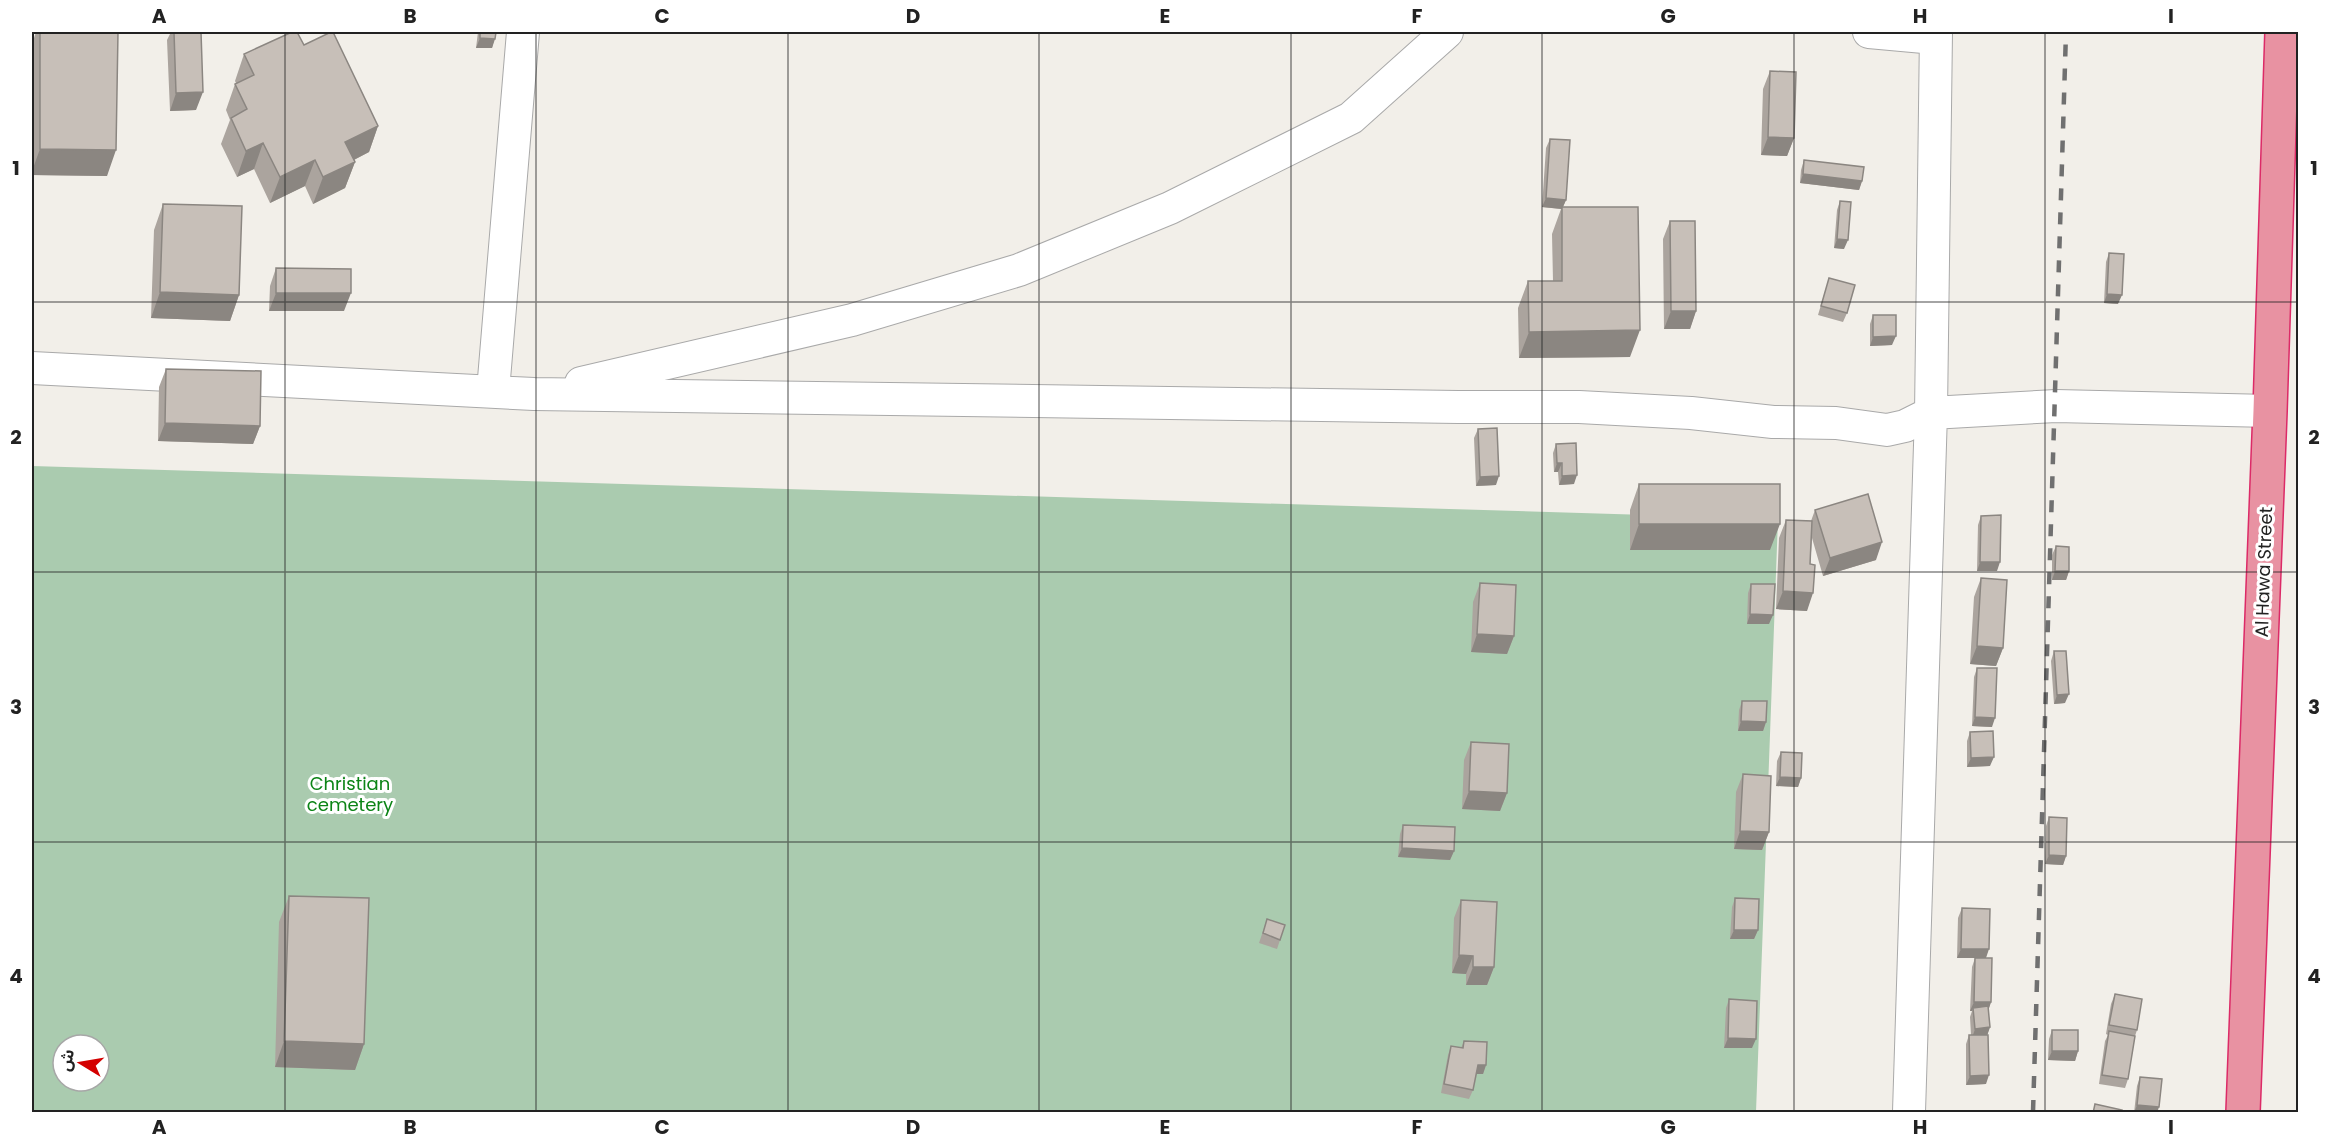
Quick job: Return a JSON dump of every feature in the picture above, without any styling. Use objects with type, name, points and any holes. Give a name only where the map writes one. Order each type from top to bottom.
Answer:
[{"type":"highway","name":"Al Hawa Street","points":[[2243,1113],[2282,32]]},
{"type":"street","points":[[493,391],[523,32]]},
{"type":"street","points":[[534,394],[852,320],[1019,270],[1170,208],[1352,118],[1447,32]]},
{"type":"street","points":[[1869,32],[1936,35],[1931,413],[1909,1113]]},
{"type":"street","points":[[32,368],[534,394],[1579,407],[1773,422],[1836,423],[1887,430],[1905,426],[1931,413],[2087,405],[2270,411]]},
{"type":"green space","name":"Christian cemetery","points":[[32,466],[1778,519],[1756,1112],[32,1112]]},
{"type":"building","points":[[40,32],[118,32],[116,150],[40,149]]},
{"type":"building","points":[[174,32],[201,32],[203,92],[176,93]]},
{"type":"building","points":[[292,32],[297,32],[304,45],[333,32],[378,126],[345,142],[355,162],[323,177],[315,160],[280,177],[263,143],[246,151],[231,118],[247,109],[235,84],[254,75],[244,54]]},
{"type":"building","points":[[480,32],[496,32],[495,39],[480,38]]},
{"type":"building","points":[[1770,71],[1796,72],[1794,138],[1768,137]]},
{"type":"building","points":[[1550,139],[1570,140],[1566,200],[1546,198]]},
{"type":"building","points":[[1804,160],[1864,167],[1862,181],[1803,174]]},
{"type":"building","points":[[1840,201],[1851,202],[1848,240],[1837,239]]},
{"type":"building","points":[[163,204],[242,206],[239,295],[160,292]]},
{"type":"building","points":[[1562,207],[1638,207],[1640,330],[1529,332],[1528,281],[1562,281]]},
{"type":"building","points":[[1670,221],[1695,221],[1696,311],[1671,311]]},
{"type":"building","points":[[2109,253],[2124,254],[2122,295],[2107,294]]},
{"type":"building","points":[[276,268],[351,269],[351,293],[276,293]]},
{"type":"building","points":[[1829,278],[1855,285],[1847,313],[1821,306]]},
{"type":"building","points":[[1873,315],[1896,315],[1896,336],[1873,337]]},
{"type":"building","points":[[166,369],[261,371],[260,426],[165,423]]},
{"type":"building","points":[[1497,428],[1499,476],[1480,477],[1478,429]]},
{"type":"building","points":[[1576,443],[1577,475],[1562,476],[1562,463],[1557,463],[1556,444]]},
{"type":"building","points":[[1639,484],[1780,484],[1780,524],[1639,524]]},
{"type":"building","points":[[1868,494],[1882,542],[1830,558],[1815,510]]},
{"type":"building","points":[[2001,515],[2000,562],[1980,562],[1981,516]]},
{"type":"building","points":[[1786,520],[1812,521],[1810,564],[1815,565],[1813,593],[1783,591]]},
{"type":"building","points":[[2056,546],[2069,547],[2069,571],[2055,571]]},
{"type":"building","points":[[1981,578],[2007,580],[2003,648],[1977,646]]},
{"type":"building","points":[[1480,583],[1516,585],[1514,636],[1477,634]]},
{"type":"building","points":[[1751,584],[1775,584],[1773,615],[1750,614]]},
{"type":"building","points":[[2054,651],[2066,651],[2069,694],[2057,695]]},
{"type":"building","points":[[1977,668],[1997,668],[1995,718],[1975,717]]},
{"type":"building","points":[[1742,701],[1767,701],[1766,722],[1741,721]]},
{"type":"building","points":[[1993,731],[1994,757],[1971,758],[1970,732]]},
{"type":"building","points":[[1471,742],[1509,744],[1507,793],[1469,791]]},
{"type":"building","points":[[1781,752],[1802,753],[1801,778],[1780,777]]},
{"type":"building","points":[[1743,774],[1771,776],[1769,832],[1740,831]]},
{"type":"building","points":[[2049,817],[2067,818],[2066,856],[2049,855]]},
{"type":"building","points":[[1403,825],[1455,827],[1454,851],[1402,848]]},
{"type":"building","points":[[289,896],[369,898],[364,1044],[284,1041]]},
{"type":"building","points":[[1735,898],[1759,899],[1758,930],[1734,930]]},
{"type":"building","points":[[1461,900],[1497,902],[1494,967],[1473,967],[1473,956],[1459,955]]},
{"type":"building","points":[[1962,908],[1990,909],[1989,949],[1961,949]]},
{"type":"building","points":[[1267,919],[1285,925],[1280,940],[1263,933]]},
{"type":"building","points":[[1975,958],[1992,958],[1991,1002],[1974,1002]]},
{"type":"building","points":[[2115,994],[2142,999],[2137,1030],[2109,1025]]},
{"type":"building","points":[[1729,999],[1757,1001],[1756,1039],[1728,1038]]},
{"type":"building","points":[[1988,1006],[1990,1027],[1975,1029],[1973,1008]]},
{"type":"building","points":[[2052,1030],[2078,1030],[2078,1051],[2052,1051]]},
{"type":"building","points":[[2109,1031],[2135,1036],[2128,1079],[2102,1075]]},
{"type":"building","points":[[1969,1035],[1988,1035],[1989,1075],[1970,1076]]},
{"type":"building","points":[[1464,1041],[1487,1042],[1486,1065],[1478,1065],[1473,1090],[1444,1084],[1451,1046],[1463,1048]]},
{"type":"building","points":[[2140,1077],[2162,1079],[2159,1107],[2137,1105]]},
{"type":"building","points":[[2095,1104],[2122,1110],[2121,1113],[2093,1113]]},
{"type":"railway","points":[[2033,1112],[2066,32]]}]
